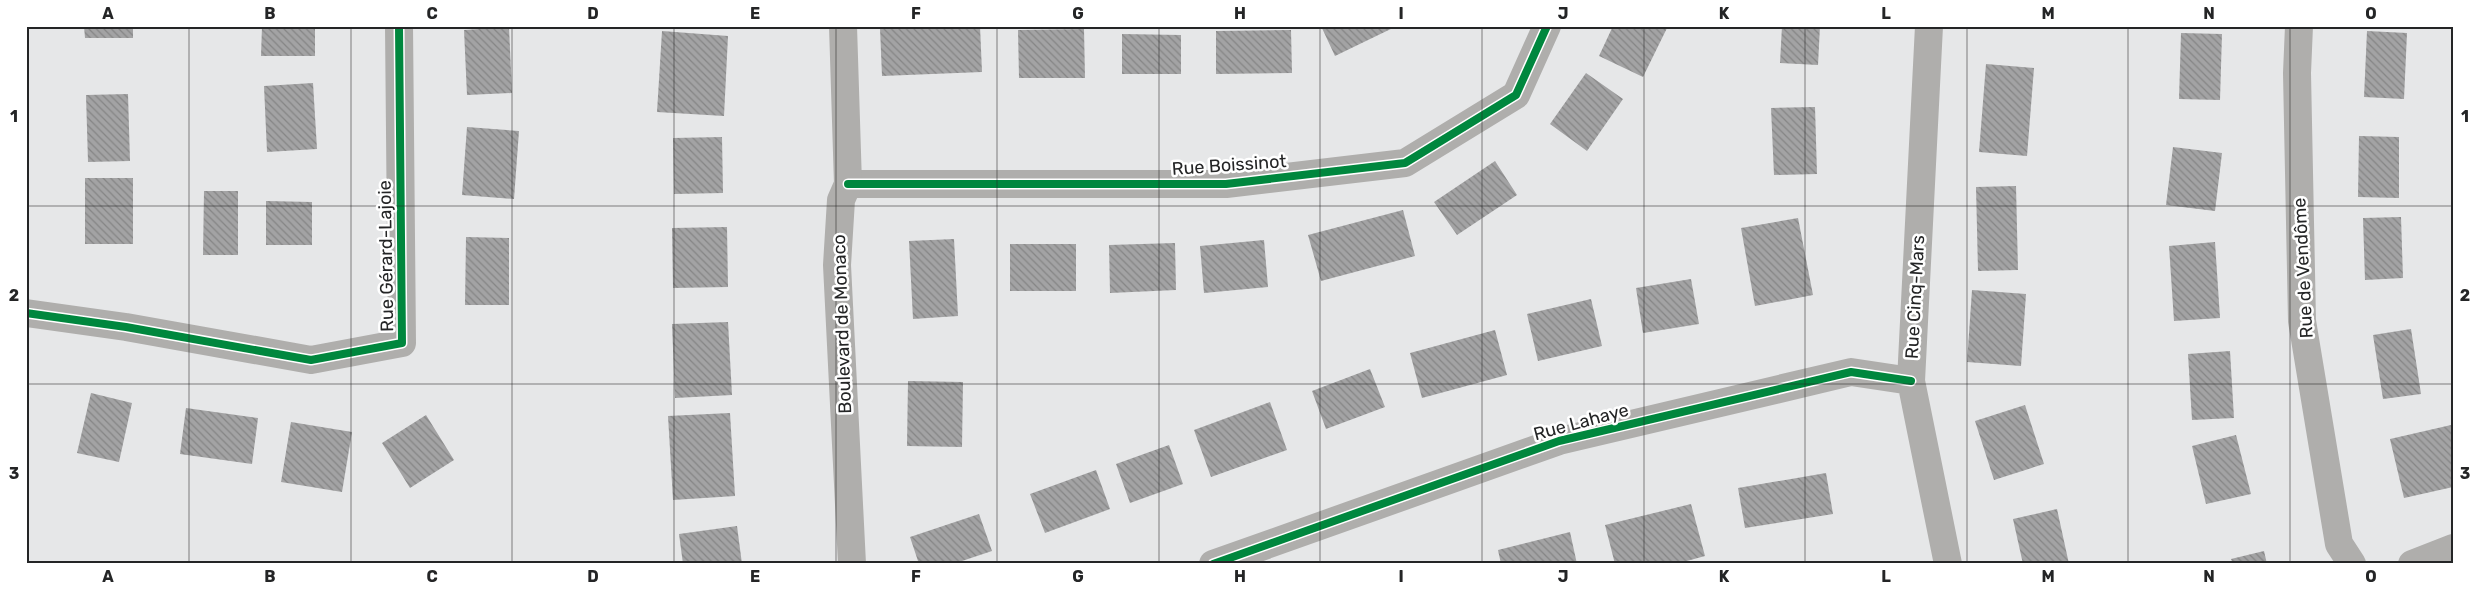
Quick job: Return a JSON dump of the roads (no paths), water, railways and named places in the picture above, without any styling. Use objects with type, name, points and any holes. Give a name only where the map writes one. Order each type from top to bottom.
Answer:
[{"type":"street","name":"Rue Gérard-Lajoie","points":[[26,313],[126,327],[311,360],[402,343],[399,26]]},
{"type":"street","name":"Boulevard de Monaco","points":[[843,26],[848,184],[841,200],[837,265],[852,564]]},
{"type":"street","name":"Rue Boissinot","points":[[848,184],[914,186],[1226,184],[1405,163],[1516,94],[1547,26]]},
{"type":"street","name":"Rue Cinq-Mars","points":[[1929,26],[1911,381],[1948,564]]},
{"type":"street","name":"Rue de Vendôme","points":[[2300,26],[2297,73],[2302,321],[2339,544],[2352,564]]},
{"type":"street","name":"Rue Lahaye","points":[[1213,564],[1559,441],[1851,372],[1911,381]]},
{"type":"street","points":[[2412,564],[2453,548]]}]
